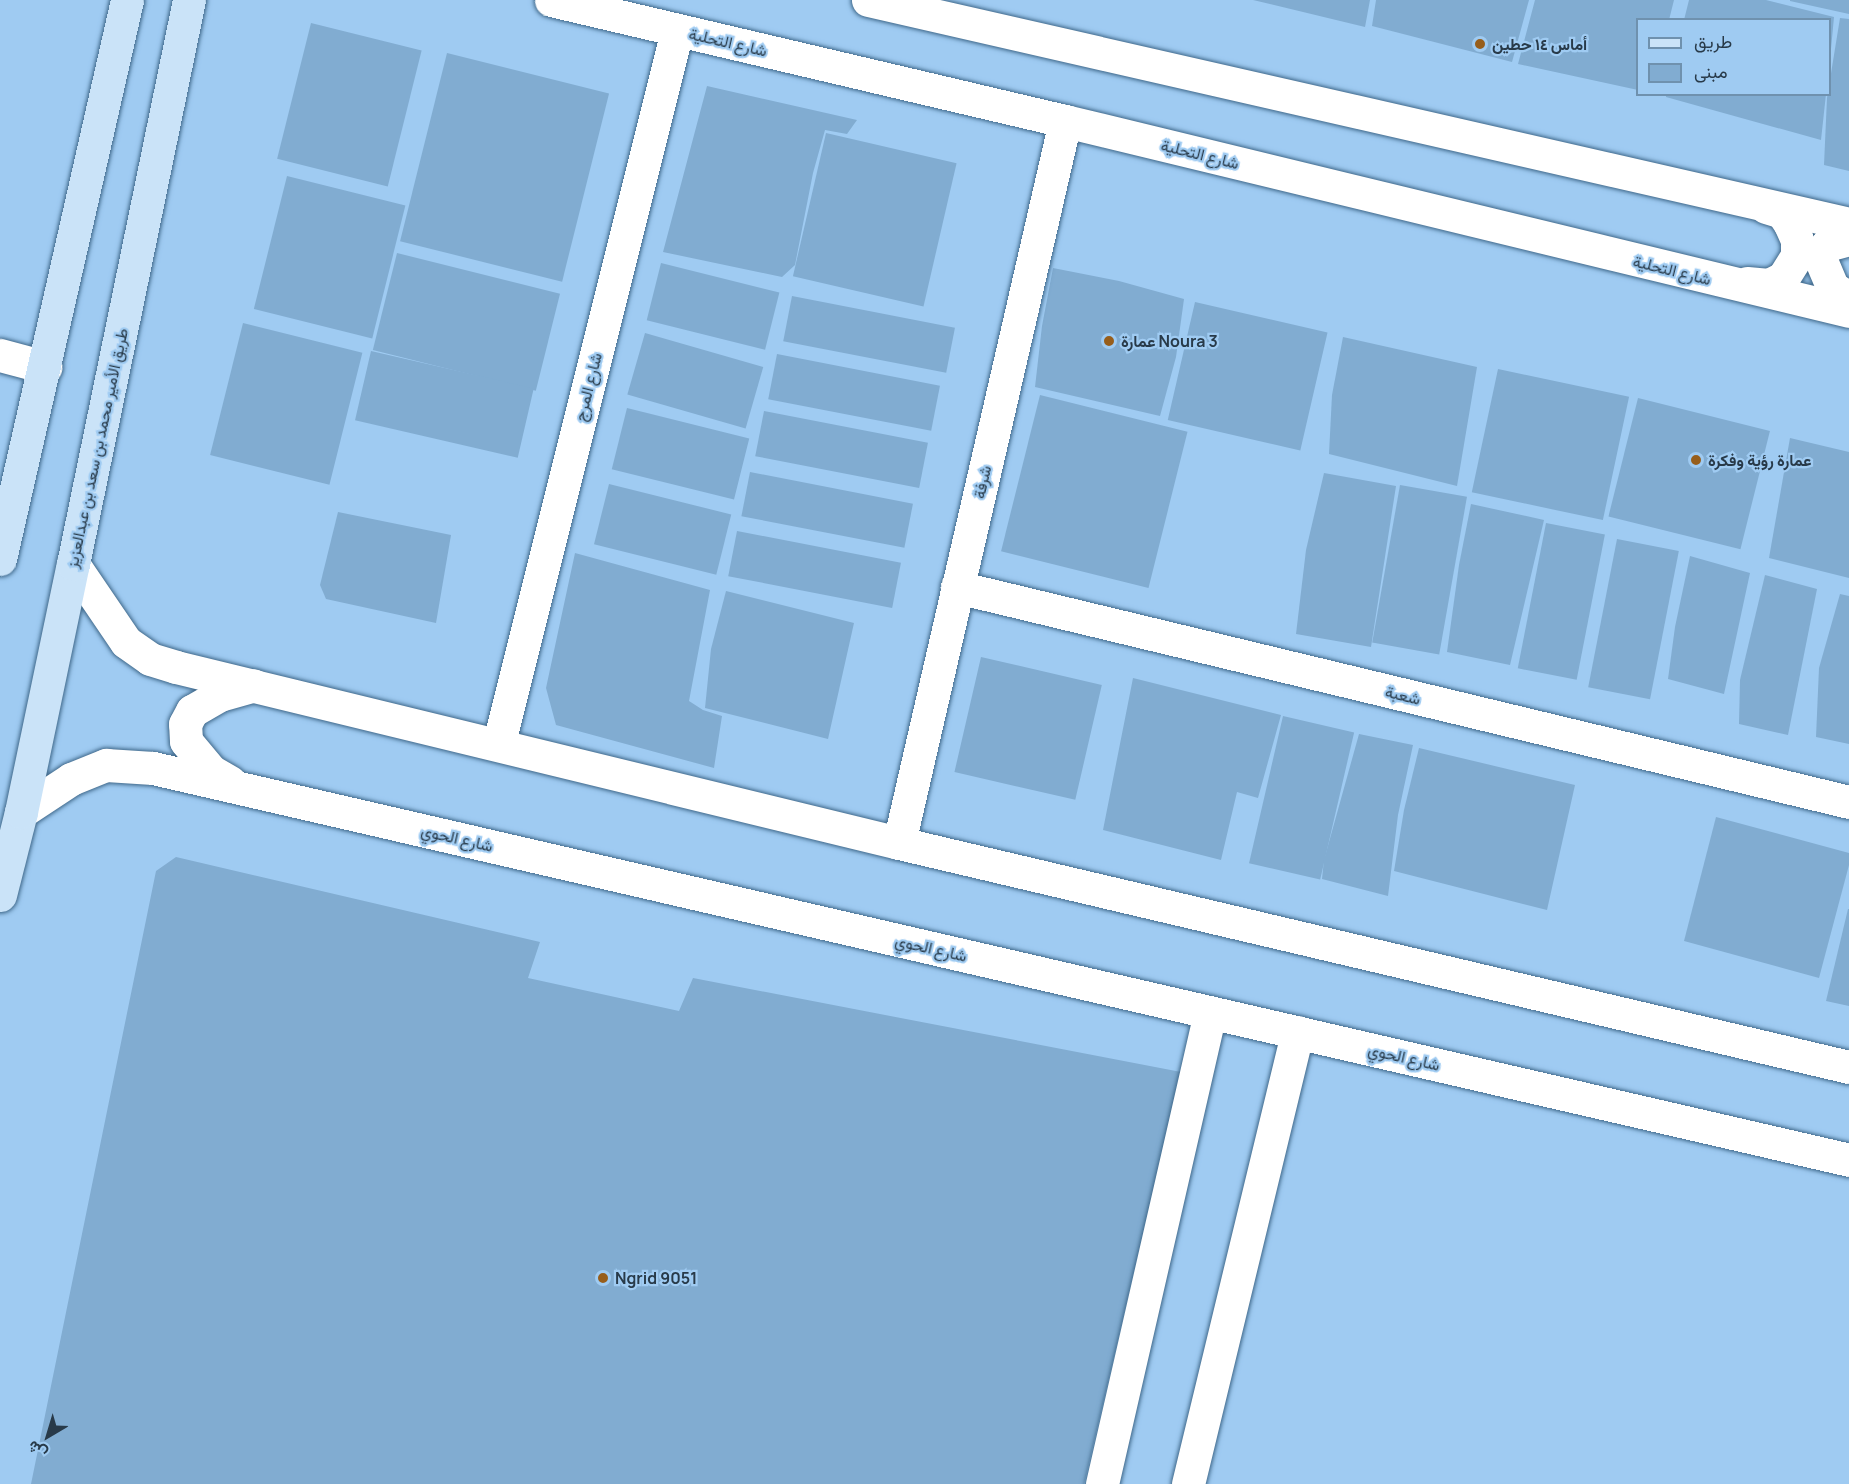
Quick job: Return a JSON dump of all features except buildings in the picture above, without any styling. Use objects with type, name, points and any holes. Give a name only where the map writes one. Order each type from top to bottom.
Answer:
[{"type":"main road","points":[[0,560],[127,0]]},
{"type":"main road","name":"طريق الأمير محمد بن سعد بن عبدالعزيز","points":[[0,896],[21,812],[189,0]]},
{"type":"street","points":[[109,0],[119,36]]},
{"type":"street","name":"شارع التحلية","points":[[551,0],[1065,121],[1715,281],[1849,311]]},
{"type":"street","points":[[868,0],[1849,224]]},
{"type":"street","name":"شارع المرج","points":[[499,743],[677,30]]},
{"type":"street","name":"شرفة","points":[[899,843],[1065,121]]},
{"type":"street","points":[[1715,281],[1769,285],[1783,278],[1797,256],[1797,240],[1782,212],[1732,197]]},
{"type":"street","points":[[1849,239],[1827,245],[1820,258],[1833,288],[1849,298]]},
{"type":"street","points":[[0,355],[45,367]]},
{"type":"street","points":[[73,564],[126,642],[150,659],[899,843],[1849,1067]]},
{"type":"street","name":"شعبة","points":[[957,588],[1849,802]]},
{"type":"street","points":[[241,788],[211,771],[186,741],[185,724],[192,711],[220,695],[254,685]]},
{"type":"street","name":"شارع الحوي","points":[[21,812],[71,779],[106,765],[153,768],[1849,1160]]},
{"type":"street","points":[[1102,1484],[1210,1012]]},
{"type":"street","points":[[1188,1484],[1297,1032]]},
{"type":"place","name":"أماس ١٤ حطين","points":[[1480,44]]},
{"type":"place","name":"عمارة Noura 3","points":[[1109,341]]},
{"type":"place","name":"عمارة رؤية وفكرة","points":[[1696,460]]},
{"type":"place","name":"Ngrid 9051","points":[[603,1278]]}]
